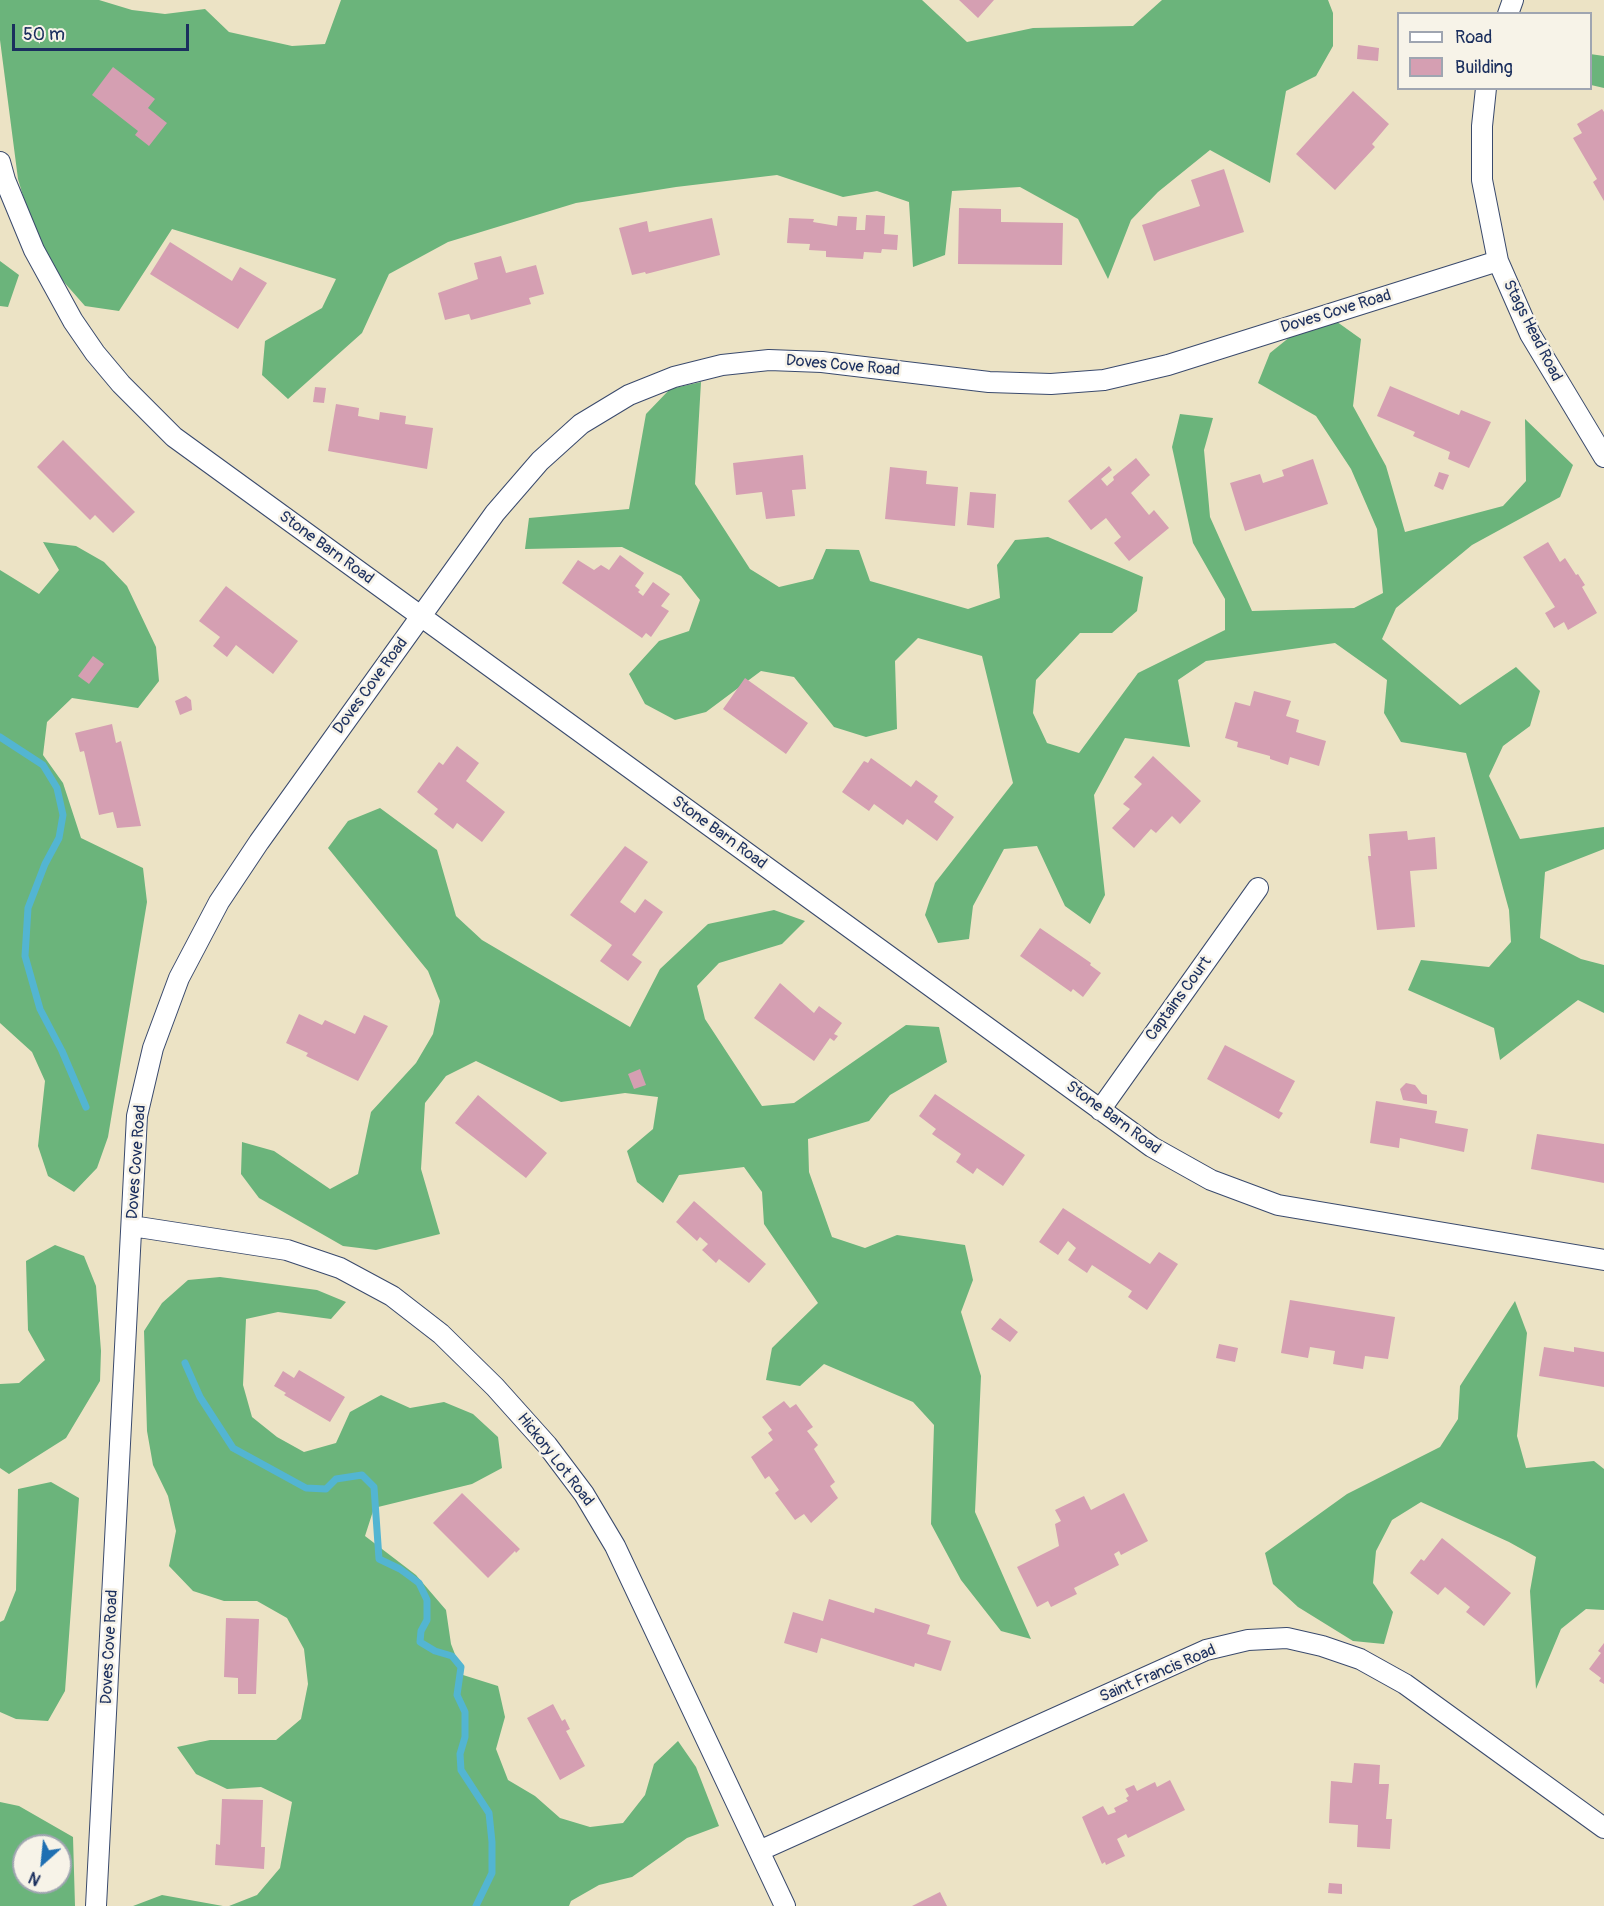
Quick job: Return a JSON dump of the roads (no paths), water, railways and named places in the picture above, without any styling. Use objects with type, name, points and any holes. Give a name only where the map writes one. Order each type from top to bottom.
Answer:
[{"type":"street","name":"Stags Head Road","points":[[1486,90],[1482,126],[1482,180],[1498,261],[1530,334],[1604,457]]},
{"type":"street","name":"Stone Barn Road","points":[[2,174],[34,250],[53,287],[95,353],[150,414],[200,458],[1100,1110],[1178,1164],[1245,1195],[1278,1205],[1604,1260]]},
{"type":"street","name":"Doves Cove Road","points":[[96,1906],[137,1116],[153,1048],[179,978],[219,902],[259,842],[495,513],[540,461],[581,424],[629,395],[674,377],[723,364],[769,360],[822,362],[989,382],[1051,384],[1104,380],[1168,365],[1498,261]]},
{"type":"street","name":"Captains Court","points":[[1100,1110],[1258,888]]},
{"type":"street","name":"Hickory Lot Road","points":[[132,1226],[287,1250],[340,1268],[392,1296],[441,1334],[492,1383],[553,1453],[584,1494],[610,1536],[785,1906]]},
{"type":"street","name":"Saint Francis Road","points":[[759,1851],[1206,1650],[1248,1640],[1287,1638],[1322,1646],[1360,1659],[1405,1684],[1604,1828]]},
{"type":"waterway","points":[[0,737],[43,765],[57,788],[63,815],[59,838],[45,864],[28,908],[25,956],[40,1009],[62,1051],[86,1107]]},
{"type":"waterway","points":[[185,1363],[200,1397],[233,1448],[306,1488],[326,1489],[336,1479],[362,1475],[374,1487],[379,1559],[400,1569],[419,1583],[427,1600],[427,1620],[421,1631],[420,1642],[435,1651],[452,1656],[461,1667],[457,1695],[465,1712],[465,1737],[460,1754],[461,1770],[489,1813],[492,1842],[492,1873],[476,1906]]}]
